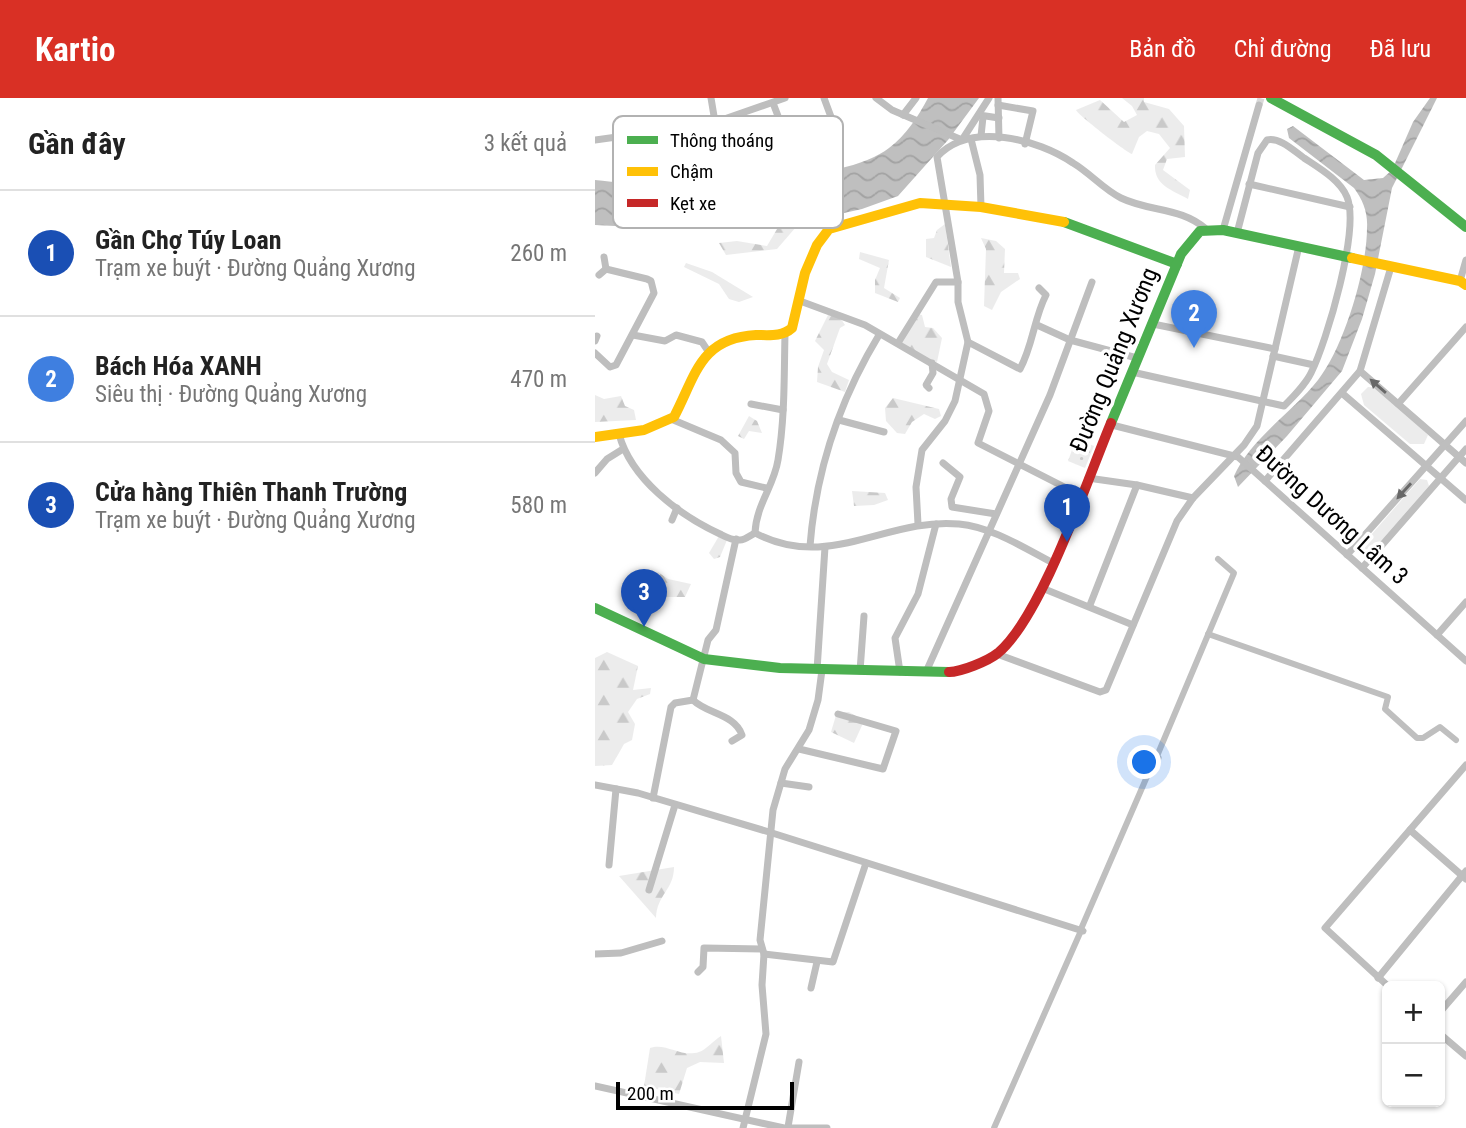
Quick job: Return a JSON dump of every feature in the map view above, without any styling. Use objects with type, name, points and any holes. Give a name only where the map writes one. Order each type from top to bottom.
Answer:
[{"type":"main road","points":[[1271,98],[1376,155],[1466,228]]},
{"type":"main road","points":[[843,225],[921,203],[981,207],[1071,223],[1093,234],[1177,264]]},
{"type":"main road","points":[[595,437],[644,430],[671,419],[682,404],[696,367],[708,351],[721,341],[737,336],[785,334],[792,328],[805,273],[817,245],[833,228]]},
{"type":"main road","points":[[1206,229],[1223,230],[1463,283]]},
{"type":"main road","name":"Đường Quảng Xương","points":[[595,608],[704,659],[819,670],[926,673],[954,672],[997,654],[1017,631],[1042,588],[1177,264],[1191,239],[1206,229]]},
{"type":"street","points":[[711,98],[714,116]]},
{"type":"street","points":[[733,116],[785,98]]},
{"type":"street","points":[[824,98],[831,116]]},
{"type":"street","points":[[876,98],[906,117],[962,141]]},
{"type":"street","points":[[906,117],[916,98]]},
{"type":"street","points":[[962,141],[981,116],[989,98]]},
{"type":"street","points":[[999,138],[998,102],[1033,111],[1025,144]]},
{"type":"street","points":[[773,103],[778,116]]},
{"type":"street","points":[[1223,230],[1259,105]]},
{"type":"street","points":[[981,116],[999,118]]},
{"type":"street","points":[[981,116],[981,136]]},
{"type":"street","points":[[918,524],[916,487],[922,450],[945,421],[955,401],[968,342],[958,302],[948,204],[937,157],[962,141],[981,136],[1025,144],[1072,162],[1120,197],[1192,217],[1206,229]]},
{"type":"street","points":[[595,140],[613,138]]},
{"type":"street","points":[[971,139],[980,175],[981,207]]},
{"type":"street","points":[[1132,372],[1284,406],[1303,385],[1314,365],[1328,326],[1350,234],[1350,206],[1346,194],[1324,172],[1273,139],[1261,145],[1237,233]]},
{"type":"street","points":[[1249,184],[1350,206]]},
{"type":"street","points":[[997,654],[1103,692],[1173,528],[1193,498],[1235,456],[1257,426],[1299,246]]},
{"type":"street","points":[[595,353],[613,368],[652,302],[653,285],[647,279],[602,272],[604,257]]},
{"type":"street","points":[[1463,283],[1466,260]]},
{"type":"street","points":[[1262,479],[1343,394],[1360,371],[1387,265]]},
{"type":"street","points":[[898,343],[936,282],[958,282]]},
{"type":"street","points":[[926,673],[1050,396],[1091,291],[1092,282]]},
{"type":"street","points":[[968,342],[1018,369],[1037,325],[1037,311],[1046,295],[1039,288]]},
{"type":"street","points":[[800,301],[849,318],[960,378],[985,396],[989,411],[977,443],[1082,496]]},
{"type":"street","points":[[1153,324],[1274,352],[1314,365]]},
{"type":"street","points":[[1037,325],[1070,340],[1137,358]]},
{"type":"street","points":[[1398,404],[1466,327]]},
{"type":"street","points":[[755,533],[758,508],[778,463],[787,365],[785,334]]},
{"type":"street","points":[[633,335],[665,341],[676,335],[702,342],[708,351]]},
{"type":"street","points":[[810,546],[820,467],[845,397],[880,335]]},
{"type":"street","points":[[929,388],[926,384],[933,373],[932,363]]},
{"type":"street","points":[[1360,371],[1466,463]]},
{"type":"street","points":[[1343,394],[1466,500]]},
{"type":"street","points":[[751,404],[783,410]]},
{"type":"street","points":[[671,419],[726,444],[735,453],[736,473],[741,482],[766,488]]},
{"type":"street","points":[[839,420],[884,432]]},
{"type":"street","points":[[1347,555],[1466,421]]},
{"type":"street","name":"Đường Dương Lâm 3","points":[[1112,425],[1235,456],[1466,661]]},
{"type":"street","points":[[619,434],[623,449],[649,482],[677,508],[713,531],[736,540],[755,533],[784,545],[825,547],[866,541],[918,524],[960,524],[989,532],[1053,563]]},
{"type":"street","points":[[595,473],[607,459],[623,449]]},
{"type":"street","points":[[1362,568],[1466,449]]},
{"type":"street","points":[[943,463],[960,477],[951,499],[951,507],[996,514]]},
{"type":"street","points":[[1088,478],[1137,485],[1193,498]]},
{"type":"street","points":[[1090,605],[1137,485]]},
{"type":"street","points":[[672,520],[677,508]]},
{"type":"street","points":[[900,673],[895,638],[918,594],[936,524]]},
{"type":"street","points":[[693,700],[708,640],[716,630],[736,540]]},
{"type":"street","points":[[743,1128],[765,1045],[763,951],[760,940],[769,832],[785,769],[799,749],[816,708],[825,547]]},
{"type":"street","points":[[1042,588],[1090,605],[1133,625]]},
{"type":"street","points":[[1437,635],[1466,602]]},
{"type":"street","points":[[860,671],[864,616]]},
{"type":"street","points":[[653,798],[671,707],[675,703],[693,700],[724,715],[741,730],[742,735],[732,741]]},
{"type":"street","points":[[799,749],[883,769],[896,732],[838,714]]},
{"type":"street","points":[[1382,981],[1325,928],[1466,765]]},
{"type":"street","points":[[781,783],[809,787]]},
{"type":"street","points":[[595,785],[653,798],[769,832],[1081,930]]},
{"type":"street","points":[[609,865],[616,789]]},
{"type":"street","points":[[649,890],[675,805]]},
{"type":"street","points":[[1378,978],[1465,876],[1409,830]]},
{"type":"street","points":[[698,972],[702,968],[705,947],[763,951],[827,964],[835,959],[866,863]]},
{"type":"street","points":[[595,954],[621,953],[662,941]]},
{"type":"street","points":[[811,988],[817,962]]},
{"type":"street","points":[[1445,1006],[1466,982]]},
{"type":"street","points":[[1445,1038],[1466,1056]]},
{"type":"street","points":[[788,1127],[799,1062]]},
{"type":"street","points":[[595,1086],[788,1127],[827,1128]]},
{"type":"green space","points":[[1122,98],[1144,98],[1144,102],[1169,109],[1184,126],[1185,157],[1167,159],[1163,170],[1190,190],[1188,199],[1165,186],[1157,177],[1155,165],[1170,148],[1159,134],[1147,131],[1139,137],[1132,154],[1076,110],[1100,100],[1124,122],[1137,115],[1132,106]]},
{"type":"green space","points":[[945,224],[951,267],[926,257],[926,239],[934,238],[937,230]]},
{"type":"green space","points":[[778,228],[795,228],[777,249],[726,255],[719,243],[737,241],[767,246]]},
{"type":"green space","points":[[981,238],[996,241],[1005,249],[1004,273],[1018,273],[1020,279],[1001,292],[992,310],[984,306],[986,249]]},
{"type":"green space","points":[[860,252],[889,260],[884,288],[900,298],[898,302],[875,293],[875,280],[880,268],[859,259]]},
{"type":"green space","points":[[686,263],[712,272],[753,297],[739,302],[729,299],[719,284],[684,267]]},
{"type":"green space","points":[[917,314],[922,315],[925,327],[933,328],[942,338],[937,362],[915,353],[898,340]]},
{"type":"green space","points":[[828,315],[839,316],[845,325],[840,328],[827,364],[832,372],[849,380],[845,392],[817,382],[818,367],[824,350],[815,341]]},
{"type":"green space","points":[[1368,387],[1378,388],[1428,435],[1424,444],[1410,444],[1364,405],[1361,394]]},
{"type":"green space","points":[[595,395],[604,399],[621,396],[625,406],[634,410],[636,420],[595,422]]},
{"type":"green space","points":[[893,398],[939,409],[941,416],[935,419],[924,414],[912,422],[905,434],[897,433],[886,421],[885,408]]},
{"type":"green space","points":[[749,416],[757,421],[762,433],[749,431],[744,439],[738,436]]},
{"type":"green space","points":[[1076,439],[1094,446],[1085,468],[1068,461]]},
{"type":"green space","points":[[1420,479],[1427,480],[1429,486],[1374,549],[1365,550],[1364,543]]},
{"type":"green space","points":[[852,491],[885,493],[888,500],[874,505],[854,506]]},
{"type":"green space","points":[[719,536],[727,540],[720,557],[714,559],[709,553]]},
{"type":"green space","points":[[658,572],[668,579],[691,584],[685,597],[659,597],[644,616],[635,613],[644,590]]},
{"type":"green space","points":[[607,652],[638,666],[633,690],[651,688],[650,694],[637,699],[628,712],[635,724],[632,740],[624,744],[612,765],[595,766],[595,658]]},
{"type":"green space","points":[[837,712],[849,712],[864,721],[854,743],[831,732]]},
{"type":"green space","points":[[674,867],[671,881],[659,903],[656,918],[619,876]]},
{"type":"green space","points":[[721,1036],[724,1063],[700,1062],[687,1068],[679,1094],[644,1086],[650,1048],[662,1047],[692,1053],[702,1051]]},
{"type":"water","points":[[928,98],[979,98],[948,140],[898,196],[843,213],[843,167],[865,161],[889,148],[920,112]]},
{"type":"water","points":[[1430,98],[1437,98],[1392,188],[1375,274],[1362,319],[1342,371],[1287,436],[1238,487],[1234,476],[1241,462],[1261,437],[1308,392],[1328,366],[1352,307],[1366,245],[1367,217],[1354,188],[1289,138],[1287,129],[1293,126],[1364,180],[1383,178],[1392,170],[1413,122]]},
{"type":"water","points":[[595,180],[613,182],[613,226],[595,225]]},
{"type":"waterway","points":[[1157,756],[1234,573],[1218,559]]},
{"type":"waterway","points":[[1208,634],[1388,697],[1385,709],[1417,738],[1423,738],[1440,727],[1456,740]]},
{"type":"waterway","points":[[1081,929],[1155,758]]},
{"type":"waterway","points":[[994,1128],[1080,933]]},
{"type":"tunnel","points":[[1259,105],[1261,98]]},
{"type":"traffic: fast","points":[[1271,98],[1376,155],[1466,227]]},
{"type":"traffic: fast","points":[[1064,222],[1177,264]]},
{"type":"traffic: fast","points":[[1111,423],[1181,254],[1200,231],[1223,230],[1352,258]]},
{"type":"traffic: fast","points":[[595,608],[704,659],[780,668],[949,672]]},
{"type":"traffic: slow","points":[[843,225],[920,203],[981,207],[1064,222]]},
{"type":"traffic: slow","points":[[595,437],[644,430],[674,417],[695,373],[711,351],[737,338],[780,334],[792,328],[805,273],[817,245],[832,228]]},
{"type":"traffic: slow","points":[[1352,258],[1460,281],[1466,285]]},
{"type":"traffic: jam","points":[[949,672],[967,668],[994,656],[1015,635],[1047,579],[1062,546],[1111,423]]},
{"type":"place","name":"Bách Hóa XANH","points":[[1194,348]]},
{"type":"place","name":"Gần Chợ Túy Loan","points":[[1067,542]]},
{"type":"place","name":"Cửa hàng Thiên Thanh Trường","points":[[644,627]]}]
